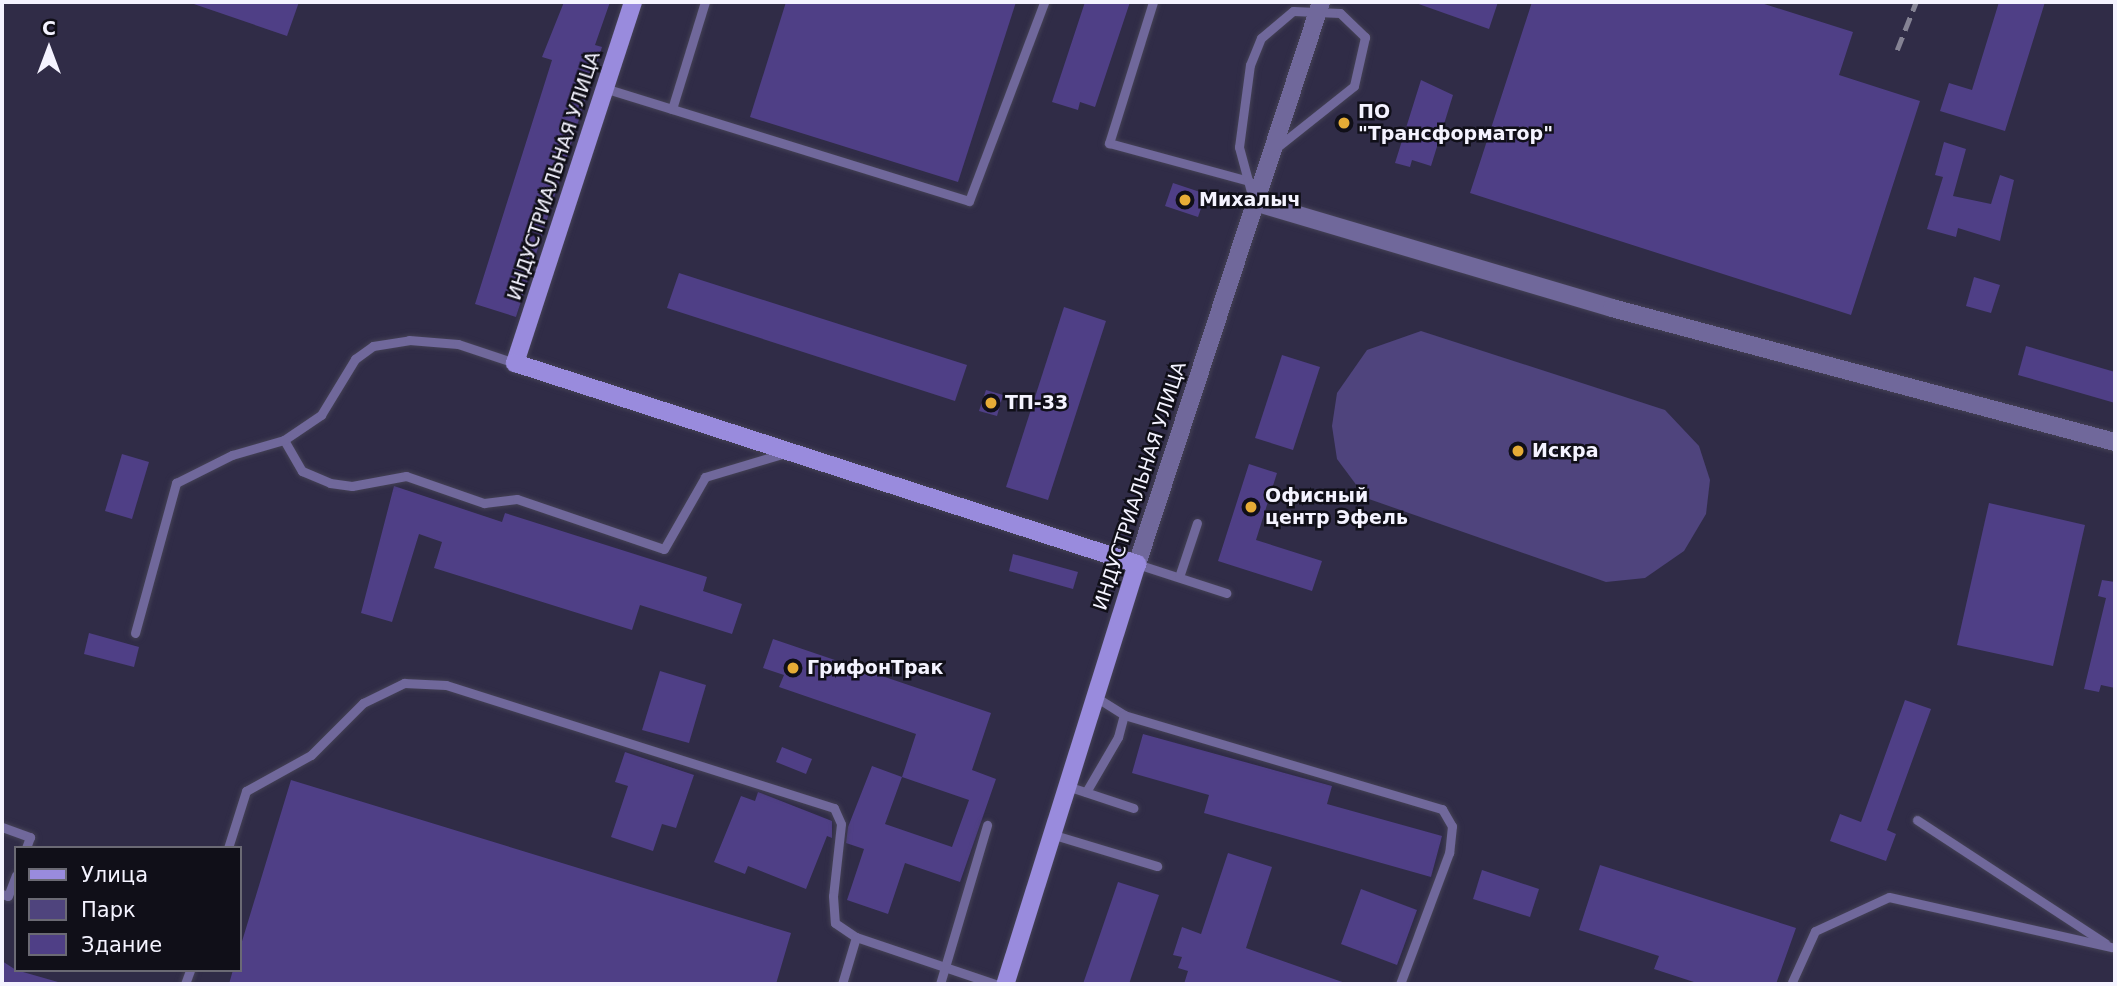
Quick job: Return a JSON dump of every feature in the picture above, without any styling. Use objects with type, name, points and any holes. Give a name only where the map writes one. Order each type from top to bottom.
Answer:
[{"type":"street","name":"ИНДУСТРИАЛЬНАЯ УЛИЦА","points":[[515,363],[633,2]]},
{"type":"street","name":"ИНДУСТРИАЛЬНАЯ УЛИЦА","points":[[1005,984],[1065,785],[1320,5]]},
{"type":"street","points":[[1254,202],[1612,309],[2115,442]]},
{"type":"street","points":[[515,363],[1137,564]]},
{"type":"lane","points":[[672,109],[705,2]]},
{"type":"lane","points":[[604,88],[969,201],[1044,2]]},
{"type":"lane","points":[[1153,2],[1110,143],[1249,181]]},
{"type":"lane","points":[[1254,202],[1239,147],[1250,65],[1261,38],[1293,11],[1320,5],[1340,13],[1365,37],[1354,86],[1272,151]]},
{"type":"lane","points":[[135,633],[176,483],[232,455],[284,440],[321,415],[355,359],[373,346],[409,340],[458,344],[515,363]]},
{"type":"lane","points":[[284,440],[303,471],[330,483],[352,486],[406,476],[484,503],[517,499],[664,549],[705,477],[789,452]]},
{"type":"lane","points":[[1179,577],[1197,523]]},
{"type":"lane","points":[[1137,564],[1226,593]]},
{"type":"lane","points":[[229,846],[246,791],[311,755],[363,703],[404,683],[446,685],[834,808],[841,824],[833,896],[835,923],[856,937],[995,984]]},
{"type":"lane","points":[[1094,696],[1125,715],[1442,809],[1452,826],[1449,853],[1400,984]]},
{"type":"lane","points":[[1086,792],[1125,715]]},
{"type":"lane","points":[[1065,785],[1133,808]]},
{"type":"lane","points":[[1917,820],[2113,948]]},
{"type":"lane","points":[[940,984],[987,825]]},
{"type":"lane","points":[[2,827],[30,837],[27,846]]},
{"type":"lane","points":[[1050,833],[1157,866]]},
{"type":"lane","points":[[2,894],[8,896],[14,880]]},
{"type":"lane","points":[[1792,982],[1815,931],[1889,897],[2113,948]]},
{"type":"lane","points":[[842,984],[856,937]]},
{"type":"shaded area","points":[[2,2],[2115,2],[2115,984],[2,984]]},
{"type":"green space","name":"Искра","points":[[1421,331],[1665,410],[1699,446],[1710,480],[1706,514],[1684,551],[1645,578],[1606,582],[1366,498],[1337,459],[1332,426],[1337,393],[1367,350]]},
{"type":"building","points":[[188,2],[299,2],[287,36]]},
{"type":"building","points":[[564,2],[610,2],[595,45],[602,47],[516,317],[475,304],[552,60],[542,57]]},
{"type":"building","points":[[786,2],[1016,2],[958,182],[750,117]]},
{"type":"building","points":[[1085,2],[1130,2],[1095,107],[1080,102],[1078,110],[1052,102]]},
{"type":"building","points":[[1413,2],[1498,2],[1489,29]]},
{"type":"building","points":[[1532,2],[1758,2],[1853,32],[1839,75],[1920,101],[1851,315],[1470,193]]},
{"type":"building","points":[[1999,2],[2045,2],[2005,131],[1940,111],[1949,83],[1972,90]]},
{"type":"building","points":[[1421,80],[1453,95],[1431,166],[1412,160],[1410,167],[1395,163]]},
{"type":"building","points":[[1944,142],[1966,149],[1953,196],[1991,204],[2000,175],[2014,180],[2000,241],[1958,228],[1956,237],[1927,229],[1943,177],[1935,175]]},
{"type":"building","name":"Михалыч","points":[[1173,183],[1206,194],[1198,217],[1165,206]]},
{"type":"building","points":[[679,273],[967,365],[955,401],[667,308]]},
{"type":"building","points":[[1974,277],[2000,285],[1991,313],[1966,306]]},
{"type":"building","points":[[1064,307],[1106,321],[1048,500],[1006,487]]},
{"type":"building","points":[[2026,346],[2115,372],[2115,403],[2018,375]]},
{"type":"building","points":[[1282,355],[1320,367],[1293,450],[1255,438]]},
{"type":"building","name":"ТП-33","points":[[986,390],[1003,395],[997,416],[979,411]]},
{"type":"building","points":[[122,454],[149,462],[132,519],[105,511]]},
{"type":"building","name":"Офисный центр Эфель","points":[[1249,464],[1277,473],[1256,540],[1322,561],[1312,591],[1218,561]]},
{"type":"building","points":[[394,486],[502,522],[505,513],[707,577],[703,591],[742,604],[732,634],[640,605],[632,630],[434,568],[442,542],[419,534],[392,622],[361,613]]},
{"type":"building","points":[[1989,503],[2085,525],[2053,666],[1957,645]]},
{"type":"building","points":[[1013,554],[1078,572],[1073,589],[1009,571]]},
{"type":"building","points":[[2102,580],[2115,582],[2115,688],[2101,685],[2099,692],[2084,689],[2106,598],[2098,596]]},
{"type":"building","points":[[89,633],[139,647],[134,667],[84,654]]},
{"type":"building","points":[[773,639],[991,713],[972,770],[996,779],[960,882],[905,863],[888,914],[847,900],[864,849],[846,843],[848,827],[872,766],[902,777],[916,734],[779,687],[784,675],[763,668]],"holes":[[[902,777],[969,800],[952,847],[885,824]]]},
{"type":"building","points":[[660,671],[706,685],[689,743],[642,730]]},
{"type":"building","points":[[1905,700],[1931,709],[1887,830],[1896,834],[1886,861],[1830,841],[1840,814],[1861,822]]},
{"type":"building","points":[[1143,734],[1332,786],[1327,804],[1442,836],[1431,877],[1204,813],[1209,795],[1132,773]]},
{"type":"building","points":[[782,747],[812,759],[806,774],[776,762]]},
{"type":"building","points":[[625,752],[694,775],[676,828],[662,824],[653,851],[611,837],[628,786],[615,782]]},
{"type":"building","points":[[291,780],[791,933],[776,984],[229,984],[232,972],[242,972],[242,941]]},
{"type":"building","points":[[758,792],[832,821],[832,838],[827,836],[806,889],[748,866],[745,874],[714,862],[741,796],[755,801]]},
{"type":"building","points":[[1228,853],[1272,867],[1246,948],[1348,984],[1184,984],[1188,971],[1178,968],[1182,957],[1173,955],[1182,927],[1201,934]]},
{"type":"building","points":[[1600,865],[1796,928],[1776,984],[1700,984],[1654,969],[1659,956],[1579,930]]},
{"type":"building","points":[[1482,870],[1539,889],[1530,917],[1473,899]]},
{"type":"building","points":[[1118,882],[1159,895],[1129,984],[1083,984]]},
{"type":"building","points":[[1361,889],[1417,910],[1397,965],[1341,944]]},
{"type":"building","points":[[2,961],[14,969],[14,972],[65,984],[2,984]]},
{"type":"railway","points":[[1897,50],[1916,2]]},
{"type":"place","name":"ПО \"Трансформатор\"","points":[[1344,123]]},
{"type":"place","name":"Михалыч","points":[[1185,200]]},
{"type":"place","name":"ТП-33","points":[[991,403]]},
{"type":"place","name":"Искра","points":[[1518,451]]},
{"type":"place","name":"Офисный центр Эфель","points":[[1251,507]]},
{"type":"place","name":"ГрифонТрак","points":[[793,668]]}]
